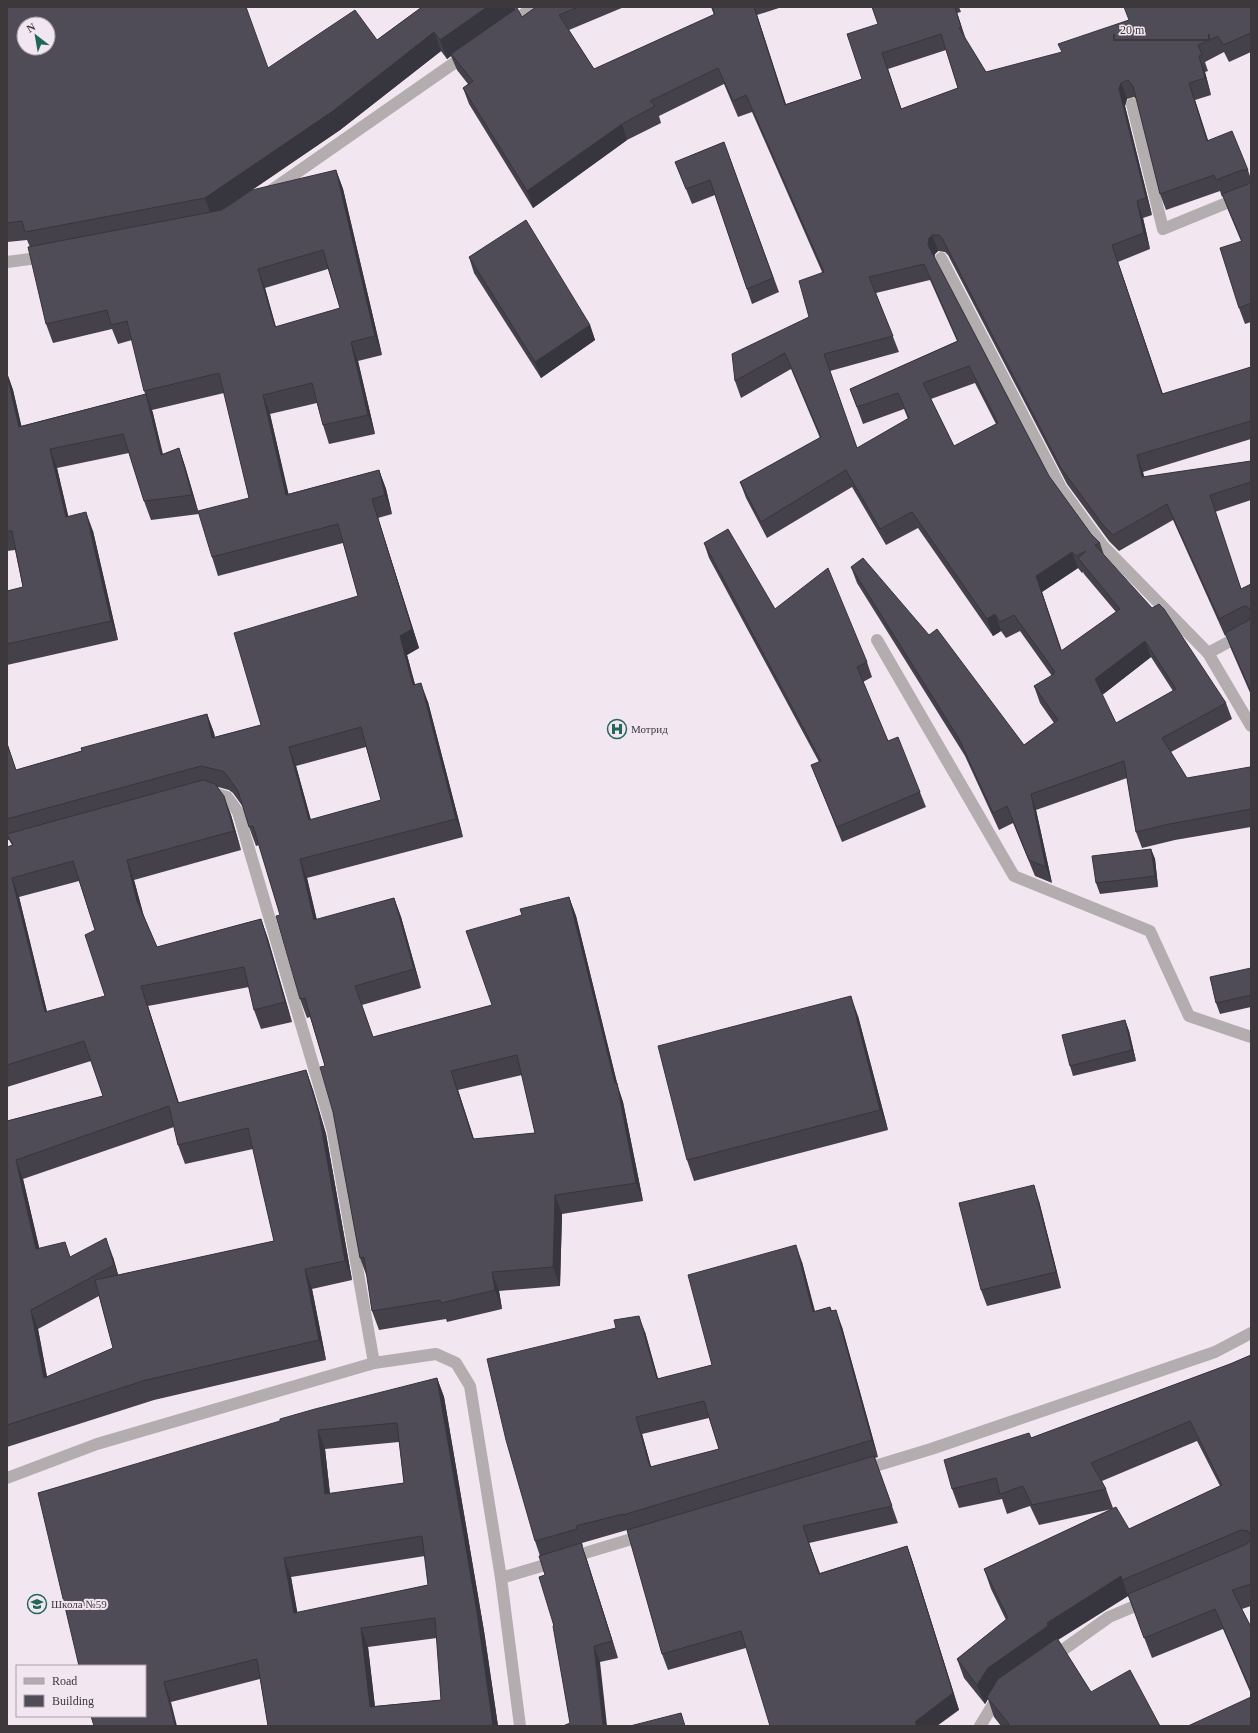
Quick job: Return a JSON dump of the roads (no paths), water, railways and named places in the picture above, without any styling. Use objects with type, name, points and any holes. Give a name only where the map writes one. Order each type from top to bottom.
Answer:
[{"type":"street","points":[[501,30],[534,7]]},
{"type":"street","points":[[260,199],[475,48]]},
{"type":"street","points":[[1132,104],[1164,229],[1251,194]]},
{"type":"street","points":[[7,262],[60,254]]},
{"type":"street","points":[[941,258],[1061,488],[1103,546],[1208,653],[1251,726]]},
{"type":"street","points":[[1208,653],[1251,630]]},
{"type":"street","points":[[876,640],[1014,876],[1150,931],[1190,1016],[1251,1037]]},
{"type":"street","points":[[195,796],[210,792],[227,797],[238,812],[333,1132],[374,1363]]},
{"type":"street","points":[[848,1474],[931,1449],[1215,1352],[1251,1333]]},
{"type":"street","points":[[7,1478],[97,1444],[374,1363],[436,1354],[456,1363],[470,1386],[501,1578],[520,1726]]},
{"type":"street","points":[[501,1578],[659,1530]]},
{"type":"street","points":[[1038,1667],[1109,1617],[1158,1596]]},
{"type":"street","points":[[980,1726],[1000,1694],[1006,1689]]},
{"type":"place","name":"Мотрид","points":[[617,729]]},
{"type":"place","name":"Школа №59","points":[[37,1604]]}]
